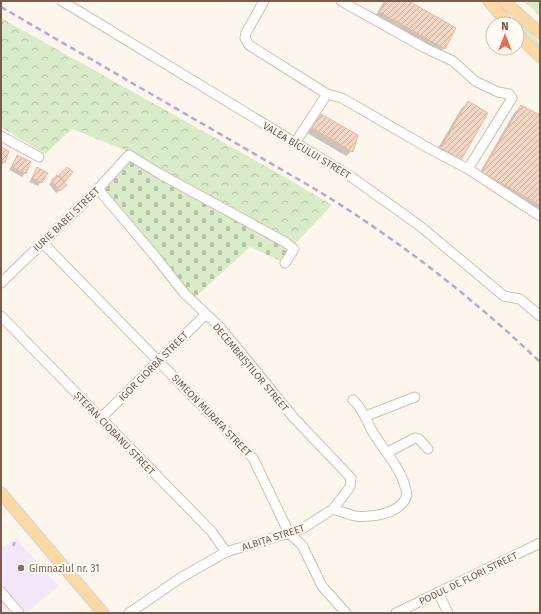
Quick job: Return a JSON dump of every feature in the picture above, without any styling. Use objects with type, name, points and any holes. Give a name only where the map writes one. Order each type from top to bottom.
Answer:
[{"type":"main road","points":[[489,1],[501,16]]},
{"type":"main road","points":[[504,1],[540,33]]},
{"type":"main road","points":[[525,42],[540,57]]},
{"type":"main road","points":[[1,493],[101,612]]},
{"type":"street","name":"VALEA BÎCULUI STREET","points":[[62,1],[370,189],[420,226],[504,296],[520,299],[540,316]]},
{"type":"street","points":[[76,10],[81,1]]},
{"type":"street","points":[[264,1],[246,33],[246,38],[249,45],[327,94],[342,98],[430,150],[468,169],[540,216]]},
{"type":"street","points":[[341,1],[425,48],[453,61],[475,81],[498,92],[509,94],[512,98],[468,169]]},
{"type":"street","points":[[296,143],[327,94]]},
{"type":"street","points":[[1,136],[39,157]]},
{"type":"street","name":"IURIE BABEI STREET","points":[[1,283],[98,189],[130,155],[172,180],[285,242],[294,249],[284,263]]},
{"type":"street","name":"DECEMBRIȘTILOR STREET","points":[[98,189],[186,294],[220,327],[239,349],[306,432],[351,478],[350,487],[333,509]]},
{"type":"street","name":"SIMEON MURAFA STREET","points":[[43,243],[159,360],[253,458],[289,533],[302,545],[322,586],[346,613]]},
{"type":"street","name":"IGOR CIORBĂ STREET","points":[[100,418],[206,314]]},
{"type":"street","name":"ȘTEFAN CIOBANU STREET","points":[[1,316],[212,532],[226,552]]},
{"type":"street","points":[[366,416],[415,397]]},
{"type":"street","points":[[333,509],[355,516],[367,516],[390,511],[404,502],[407,495],[405,486],[388,452],[372,429],[366,416],[353,400]]},
{"type":"street","points":[[388,452],[415,438],[419,439],[428,449]]},
{"type":"street","name":"ALBIȚA STREET","points":[[129,613],[182,576],[226,552],[310,526],[333,509]]},
{"type":"street","name":"PODUL DE FLORI STREET","points":[[396,613],[540,542]]},
{"type":"street","points":[[1,592],[19,613]]},
{"type":"street","points":[[438,592],[448,613]]},
{"type":"shaded area","name":"Gimnaziul nr. 31","points":[[16,538],[58,586],[26,613],[1,613],[1,549]]},
{"type":"green space","points":[[524,1],[540,1],[540,16]]},
{"type":"green space","points":[[1,18],[285,177],[332,205],[294,245],[127,151],[72,129],[45,154],[1,127]]},
{"type":"green space","points":[[525,28],[540,43],[540,49],[525,34]]},
{"type":"green space","points":[[130,160],[289,249],[283,262],[250,247],[192,300],[104,191]]},
{"type":"building","points":[[386,1],[409,1],[456,28],[445,49],[380,12]]},
{"type":"building","points":[[468,101],[488,113],[461,160],[441,148]]},
{"type":"building","points":[[521,105],[540,115],[540,205],[482,172]]},
{"type":"building","points":[[321,114],[358,135],[353,152],[312,128]]},
{"type":"building","points":[[1,147],[9,151],[5,163],[1,161]]},
{"type":"building","points":[[17,155],[31,162],[26,174],[12,167]]},
{"type":"building","points":[[37,167],[48,173],[42,183],[32,178]]},
{"type":"building","points":[[67,167],[73,172],[65,182],[59,175]]},
{"type":"building","points":[[57,175],[67,185],[60,191],[51,180]]},
{"type":"railway","points":[[1,7],[315,189],[345,208],[404,248],[460,291],[540,362]]},
{"type":"place","name":"Gimnaziul nr. 31","points":[[21,568]]}]
